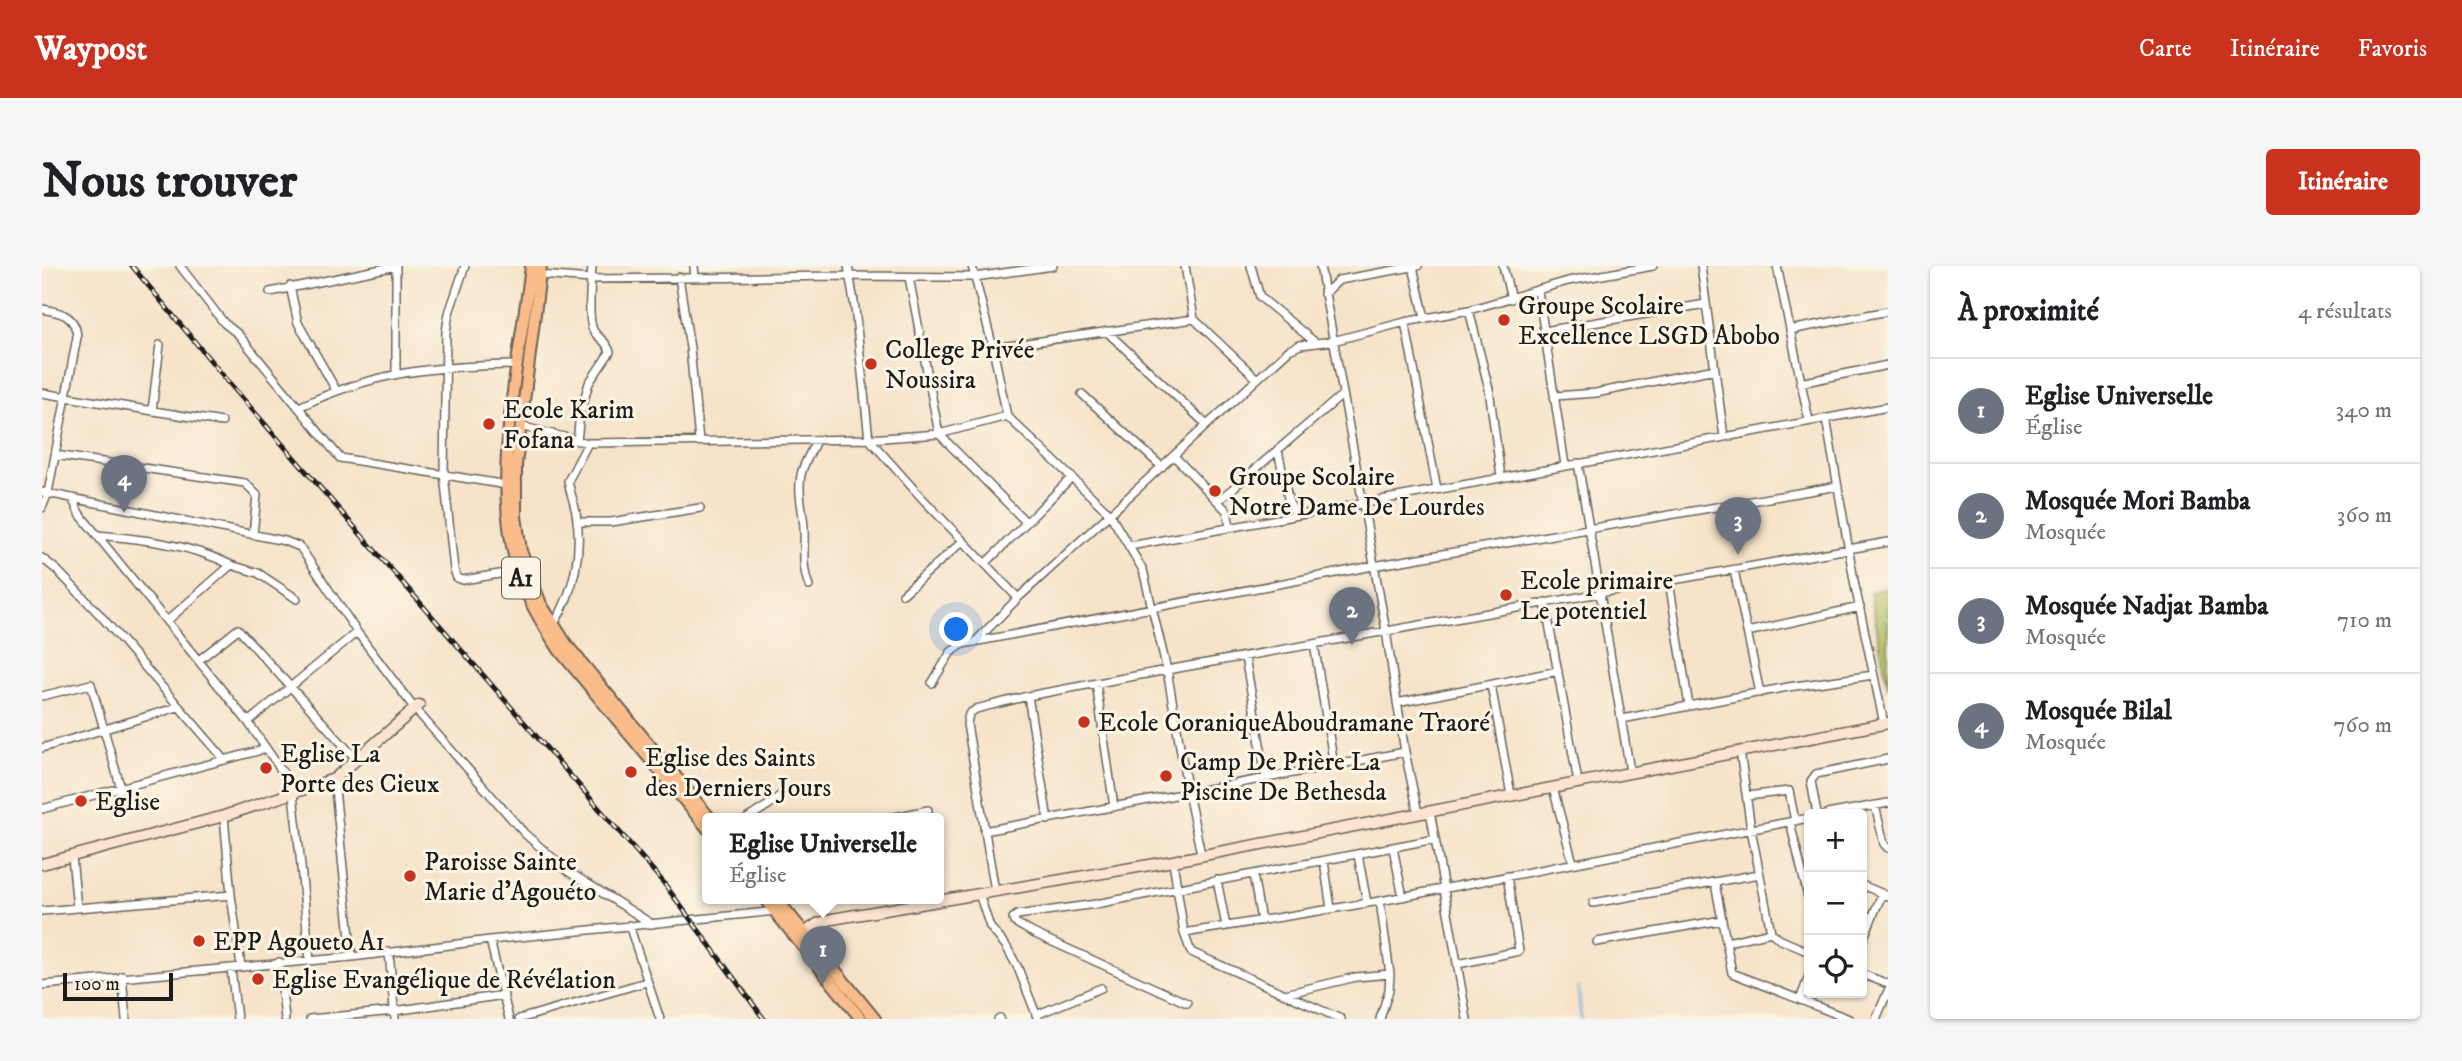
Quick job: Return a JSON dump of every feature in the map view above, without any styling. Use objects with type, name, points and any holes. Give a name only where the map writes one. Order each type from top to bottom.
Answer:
[{"type":"main road","name":"A1","points":[[531,266],[509,441],[507,485],[510,536],[518,571],[542,624],[560,651],[702,822]]},
{"type":"main road","name":"A1","points":[[540,271],[520,426],[515,488],[518,535],[529,574],[541,604],[567,645],[706,813]]},
{"type":"main road","points":[[778,906],[861,1019]]},
{"type":"main road","points":[[800,935],[875,1019]]},
{"type":"street","points":[[180,266],[224,323],[238,334],[340,458],[507,485]]},
{"type":"street","points":[[270,292],[396,266],[396,373]]},
{"type":"street","points":[[465,266],[449,313],[446,332],[444,474],[454,570],[457,578],[463,580],[518,571]]},
{"type":"street","points":[[577,441],[580,414],[589,383],[610,352],[606,341],[593,331],[592,266]]},
{"type":"street","points":[[694,266],[695,277]]},
{"type":"street","points":[[848,266],[869,439],[1018,598]]},
{"type":"street","points":[[972,266],[1007,416],[1109,513],[1143,570],[1167,670],[1201,855]]},
{"type":"street","points":[[540,271],[591,279],[975,277],[1053,266]]},
{"type":"street","points":[[1185,266],[1194,319],[1257,379]]},
{"type":"street","points":[[1251,266],[1260,297],[1316,343]]},
{"type":"street","points":[[1320,266],[1418,813]]},
{"type":"street","points":[[1503,266],[1511,299]]},
{"type":"street","points":[[975,642],[1109,513],[1163,467],[1289,350],[1405,322],[1469,310],[1568,281],[1654,266]]},
{"type":"street","points":[[1701,266],[1724,437]]},
{"type":"street","points":[[1777,266],[1809,421]]},
{"type":"street","points":[[1324,294],[1339,280],[1415,267],[1425,318]]},
{"type":"street","points":[[679,277],[691,358],[699,442]]},
{"type":"street","points":[[909,277],[939,434],[1026,522]]},
{"type":"street","points":[[290,286],[298,323],[336,390]]},
{"type":"street","points":[[1538,291],[1565,465]]},
{"type":"street","points":[[1545,331],[1706,304]]},
{"type":"street","points":[[42,309],[68,317],[76,330],[55,455],[42,508]]},
{"type":"street","points":[[1469,310],[1489,389],[1501,477]]},
{"type":"street","points":[[1790,330],[1888,311]]},
{"type":"street","points":[[993,348],[1194,319]]},
{"type":"street","points":[[1405,322],[1437,489]]},
{"type":"street","points":[[1106,331],[1208,425]]},
{"type":"street","points":[[152,411],[160,345]]},
{"type":"street","points":[[299,407],[336,390],[396,373],[445,367],[518,365]]},
{"type":"street","points":[[1800,383],[1888,365]]},
{"type":"street","points":[[1555,396],[1596,393],[1715,369]]},
{"type":"street","points":[[42,393],[222,422]]},
{"type":"street","points":[[1082,394],[1163,467]]},
{"type":"street","points":[[1218,501],[1342,395]]},
{"type":"street","points":[[1130,546],[1888,407]]},
{"type":"street","points":[[520,426],[588,443],[869,439],[939,434],[1007,416]]},
{"type":"street","points":[[944,900],[1173,861],[1630,771],[1886,724],[1860,607],[1826,418]]},
{"type":"street","points":[[809,586],[803,559],[800,481],[816,440]]},
{"type":"street","points":[[554,624],[563,608],[576,568],[579,547],[577,522],[568,481],[588,443]]},
{"type":"street","points":[[1278,450],[1289,503],[1296,515]]},
{"type":"street","points":[[55,455],[245,483],[257,495],[253,535]]},
{"type":"street","points":[[1174,456],[1227,511],[1230,527]]},
{"type":"street","points":[[1578,463],[1630,771]]},
{"type":"street","points":[[986,563],[1072,477]]},
{"type":"street","points":[[932,683],[951,652],[963,644],[1373,566],[1838,486]]},
{"type":"street","points":[[45,492],[285,541],[300,547],[357,632],[525,834],[569,872],[652,924]]},
{"type":"street","points":[[72,498],[79,513],[248,722],[290,783],[310,961]]},
{"type":"street","points":[[577,522],[611,522],[701,508]]},
{"type":"street","points":[[97,535],[178,546],[212,556],[258,573],[297,599]]},
{"type":"street","points":[[903,594],[963,541]]},
{"type":"street","points":[[995,891],[967,724],[969,714],[976,709],[1096,683],[1888,542]]},
{"type":"street","points":[[42,558],[91,606],[225,760]]},
{"type":"street","points":[[167,621],[231,565]]},
{"type":"street","points":[[1734,570],[1760,693]]},
{"type":"street","points":[[1669,581],[1689,706]]},
{"type":"street","points":[[1545,603],[1578,782]]},
{"type":"street","points":[[1747,632],[1860,607]]},
{"type":"street","points":[[198,660],[238,629],[356,760]]},
{"type":"street","points":[[248,722],[357,632]]},
{"type":"street","points":[[1314,644],[1334,765]]},
{"type":"street","points":[[1245,657],[1266,778]]},
{"type":"street","points":[[1398,703],[1558,671]]},
{"type":"street","points":[[1622,719],[1788,687],[1874,675]]},
{"type":"street","points":[[1096,683],[1114,807]]},
{"type":"street","points":[[42,696],[90,684],[121,789]]},
{"type":"street","points":[[1491,685],[1511,795]]},
{"type":"street","points":[[1028,696],[1048,820]]},
{"type":"street","points":[[42,748],[103,732],[178,707]]},
{"type":"street","points":[[42,864],[224,816],[334,779],[417,707]]},
{"type":"street","points":[[42,809],[265,749]]},
{"type":"street","points":[[1740,751],[1751,829],[1771,932],[1779,939],[1804,950]]},
{"type":"street","points":[[984,831],[1405,752]]},
{"type":"street","points":[[1816,809],[1811,780],[1816,774],[1888,759]]},
{"type":"street","points":[[334,779],[352,957]]},
{"type":"street","points":[[1553,788],[1573,863]]},
{"type":"street","points":[[1747,796],[1789,792],[1804,876]]},
{"type":"street","points":[[756,813],[782,794]]},
{"type":"street","points":[[1856,809],[1888,803]]},
{"type":"street","points":[[1875,805],[1884,844],[1888,848]]},
{"type":"street","points":[[914,813],[928,810]]},
{"type":"street","points":[[1430,811],[1467,1019]]},
{"type":"street","points":[[224,816],[241,966]]},
{"type":"street","points":[[1184,933],[1403,897],[1804,819]]},
{"type":"street","points":[[1187,1003],[1033,933],[1014,922],[1013,918],[1017,915],[1096,904],[1435,839]]},
{"type":"street","points":[[1393,848],[1403,897]]},
{"type":"street","points":[[1358,855],[1367,903]]},
{"type":"street","points":[[72,857],[77,908]]},
{"type":"street","points":[[1173,861],[1184,933],[1191,952],[1341,1019]]},
{"type":"street","points":[[1324,861],[1331,909]]},
{"type":"street","points":[[1253,874],[1261,921]]},
{"type":"street","points":[[1593,903],[1760,874]]},
{"type":"street","points":[[1458,964],[1519,951],[1507,876]]},
{"type":"street","points":[[1217,880],[1226,926]]},
{"type":"street","points":[[1715,883],[1732,973],[1849,1019]]},
{"type":"street","points":[[1867,887],[1885,895],[1867,926]]},
{"type":"street","points":[[979,894],[989,927],[1006,946],[1018,968],[1037,1017],[1101,988]]},
{"type":"street","points":[[42,911],[231,895]]},
{"type":"street","points":[[1380,901],[1390,974],[1389,990],[1380,1019]]},
{"type":"street","points":[[800,935],[817,923],[832,919],[920,904]]},
{"type":"street","points":[[42,985],[352,957],[652,924],[778,906]]},
{"type":"street","points":[[1597,942],[1723,919]]},
{"type":"street","points":[[629,925],[660,1019]]},
{"type":"street","points":[[1727,942],[1771,932]]},
{"type":"street","points":[[490,940],[509,1019]]},
{"type":"street","points":[[389,951],[394,1015]]},
{"type":"street","points":[[279,962],[285,1019]]},
{"type":"street","points":[[231,969],[237,1019]]},
{"type":"street","points":[[1284,994],[1356,977],[1390,974]]},
{"type":"street","points":[[121,976],[126,1019]]},
{"type":"street","points":[[1867,976],[1888,984]]},
{"type":"street","points":[[519,1019],[646,982]]},
{"type":"street","points":[[1800,1000],[1804,989]]},
{"type":"street","points":[[1876,1019],[1888,991]]},
{"type":"street","points":[[310,1019],[394,1015],[504,995]]},
{"type":"green space","points":[[1888,588],[1888,687],[1870,592]]},
{"type":"waterway","points":[[1578,987],[1581,1019]]},
{"type":"railway","points":[[132,266],[230,384],[663,882],[764,1019]]},
{"type":"place","name":"Groupe Scolaire Excellence LSGD Abobo","points":[[1504,320]]},
{"type":"place","name":"College Privée Noussira","points":[[871,364]]},
{"type":"place","name":"Ecole Karim Fofana","points":[[489,424]]},
{"type":"place","name":"Groupe Scolaire Notre Dame De Lourdes","points":[[1215,491]]},
{"type":"place","name":"Mosquée Bilal","points":[[124,513]]},
{"type":"place","name":"Mosquée Nadjat Bamba","points":[[1738,555]]},
{"type":"place","name":"Ecole primaire Le potentiel","points":[[1506,595]]},
{"type":"place","name":"Mosquée Mori Bamba","points":[[1352,645]]},
{"type":"place","name":"Ecole CoraniqueAboudramane Traoré","points":[[1084,722]]},
{"type":"place","name":"Eglise La Porte des Cieux","points":[[266,768]]},
{"type":"place","name":"Eglise des Saints des Derniers Jours","points":[[631,772]]},
{"type":"place","name":"Camp De Prière La Piscine De Bethesda","points":[[1166,776]]},
{"type":"place","name":"Eglise","points":[[81,801]]},
{"type":"place","name":"Paroisse Sainte Marie d’Agouéto","points":[[410,876]]},
{"type":"place","name":"EPP Agoueto A1","points":[[199,941]]},
{"type":"place","name":"Eglise Evangélique de Révélation","points":[[258,979]]},
{"type":"place","name":"Eglise Universelle","points":[[823,984]]}]
